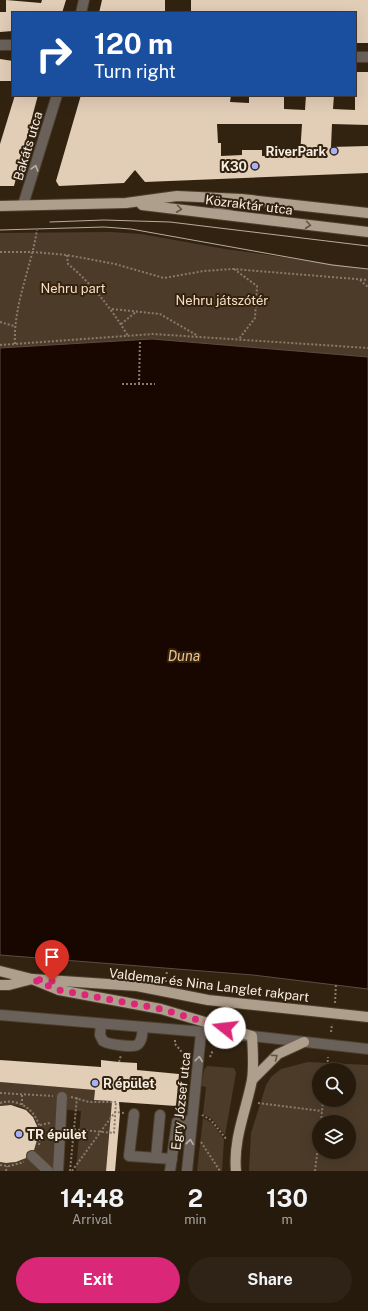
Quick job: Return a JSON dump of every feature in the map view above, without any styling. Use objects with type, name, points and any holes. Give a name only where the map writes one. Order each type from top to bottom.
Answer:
[{"type":"main road","name":"Közraktár utca","points":[[0,206],[126,203],[177,196],[241,199],[368,213]]},
{"type":"main road","name":"Közraktár utca","points":[[126,203],[368,232]]},
{"type":"main road","name":"Valdemar és Nina Langlet rakpart","points":[[0,971],[32,979],[138,986],[208,1000],[368,1017]]},
{"type":"main road","points":[[0,985],[9,985],[32,979],[59,990],[161,1009],[252,1036],[252,1080],[238,1136],[236,1171]]},
{"type":"main road","points":[[252,1080],[278,1054],[304,1042]]},
{"type":"street","points":[[81,12],[84,0]]},
{"type":"street","points":[[0,45],[12,45]]},
{"type":"street","points":[[356,57],[368,57]]},
{"type":"street","name":"Bakáts utca","points":[[23,205],[57,96]]},
{"type":"street","points":[[238,217],[223,212],[219,206],[226,200],[241,199]]},
{"type":"street","points":[[0,1015],[201,1033],[252,1036],[368,1049]]},
{"type":"street","points":[[101,1024],[100,1035],[103,1041],[131,1046],[137,1045],[140,1041],[143,1027]]},
{"type":"street","name":"Egry József utca","points":[[187,1171],[201,1033]]},
{"type":"street","points":[[58,1171],[62,1097]]},
{"type":"street","points":[[134,1114],[129,1156],[172,1159]]},
{"type":"street","points":[[156,1158],[160,1115]]},
{"type":"street","points":[[170,1171],[177,1122],[192,1121]]},
{"type":"street","points":[[32,1156],[48,1171]]},
{"type":"path","points":[[15,344],[14,326],[33,252],[37,230]]},
{"type":"path","points":[[0,252],[33,252],[67,255],[108,262],[164,278],[204,271],[233,269],[368,280]]},
{"type":"path","points":[[67,255],[68,264],[81,275],[112,309],[128,336]]},
{"type":"path","points":[[233,269],[257,286],[255,318],[239,339]]},
{"type":"path","points":[[359,279],[368,287]]},
{"type":"path","points":[[112,309],[160,314],[198,337]]},
{"type":"path","points":[[121,324],[137,311]]},
{"type":"path","points":[[0,322],[14,326]]},
{"type":"path","points":[[0,345],[153,334],[368,348]]},
{"type":"path","points":[[139,384],[140,340]]},
{"type":"path","points":[[122,384],[155,384]]},
{"type":"path","points":[[175,1040],[179,1048]]},
{"type":"path","points":[[328,1057],[328,1063]]},
{"type":"path","points":[[0,1093],[77,1097],[89,1102],[116,1102],[114,1133],[74,1130]]},
{"type":"path","points":[[22,1095],[22,1105]]},
{"type":"path","points":[[71,1171],[77,1097]]},
{"type":"path","points":[[0,1103],[10,1102],[22,1105],[33,1113],[40,1125],[41,1132],[39,1145],[32,1156],[21,1164],[7,1166],[0,1165]]},
{"type":"path","points":[[258,1103],[322,1111]]},
{"type":"path","points":[[322,1107],[322,1115]]},
{"type":"path","points":[[115,1112],[120,1113]]},
{"type":"path","points":[[71,1171],[115,1112]]},
{"type":"path","points":[[211,1120],[227,1140]]},
{"type":"path","points":[[201,1143],[220,1171]]},
{"type":"path","points":[[315,1171],[316,1159]]},
{"type":"path","points":[[6,1171],[7,1166]]},
{"type":"green space","name":"Nehru part","points":[[111,232],[141,234],[225,249],[368,269],[368,357],[152,339],[0,348],[0,233]]},
{"type":"green space","points":[[308,1062],[328,1063],[312,1063],[312,1107],[356,1107],[356,1064],[368,1065],[368,1171],[249,1171],[251,1133],[266,1085],[271,1077],[281,1069]]},
{"type":"green space","points":[[207,1066],[234,1068],[236,1073],[225,1135],[211,1118],[203,1114],[206,1087],[201,1086],[204,1070]]},
{"type":"green space","points":[[0,1082],[95,1090],[94,1100],[112,1101],[106,1171],[76,1171],[81,1111],[59,1109],[54,1171],[0,1171],[0,1162],[16,1162],[28,1156],[35,1145],[38,1133],[36,1121],[29,1111],[17,1106],[0,1106]]},
{"type":"green space","points":[[203,1118],[212,1123],[224,1139],[222,1171],[197,1171]]},
{"type":"water","name":"Duna","points":[[152,339],[368,357],[368,989],[253,975],[0,955],[0,348]]},
{"type":"building","points":[[6,0],[41,3],[42,0],[66,0],[62,12],[12,12],[12,31],[0,32],[0,12],[6,12]]},
{"type":"building","points":[[102,0],[165,0],[165,12],[99,12]]},
{"type":"building","points":[[191,0],[368,0],[368,43],[356,43],[356,12],[191,12]]},
{"type":"building","points":[[0,59],[12,61],[12,81],[0,81]]},
{"type":"building","points":[[356,72],[368,72],[368,125],[332,124],[331,147],[368,146],[368,173],[145,182],[135,170],[124,183],[59,186],[56,181],[81,96],[231,96],[230,102],[249,103],[249,96],[284,96],[284,109],[305,110],[306,96],[334,96],[333,109],[355,110]],"holes":[[[217,124],[302,124],[300,155],[262,156],[262,150],[242,150],[242,155],[221,156],[221,143],[218,143]]]},
{"type":"building","points":[[15,96],[38,96],[14,186],[0,186],[0,144]]},
{"type":"building","name":"R épület","points":[[0,1060],[101,1067],[101,1060],[137,1063],[137,1070],[179,1074],[176,1106],[119,1102],[120,1113],[115,1171],[106,1171],[112,1101],[94,1100],[95,1090],[0,1082]]},
{"type":"building","name":"TR épület","points":[[11,1105],[26,1110],[33,1117],[37,1126],[38,1137],[34,1150],[27,1152],[26,1158],[16,1162],[6,1163],[0,1162],[0,1106]]},
{"type":"waterway","points":[[48,968],[51,943]]},
{"type":"tram line","points":[[50,222],[104,220],[170,222],[368,246]]},
{"type":"tram line","points":[[0,230],[104,227],[131,229],[332,265],[368,269]]},
{"type":"place","name":"RiverPark","points":[[334,151]]},
{"type":"place","name":"K30","points":[[255,166]]},
{"type":"place","name":"R épület","points":[[95,1083]]},
{"type":"place","name":"TR épület","points":[[19,1134]]},
{"type":"route","points":[[52,981],[32,979],[59,990],[161,1009],[225,1028]]},
{"type":"park label","name":"Nehru játszótér","points":[[222,300]]}]
